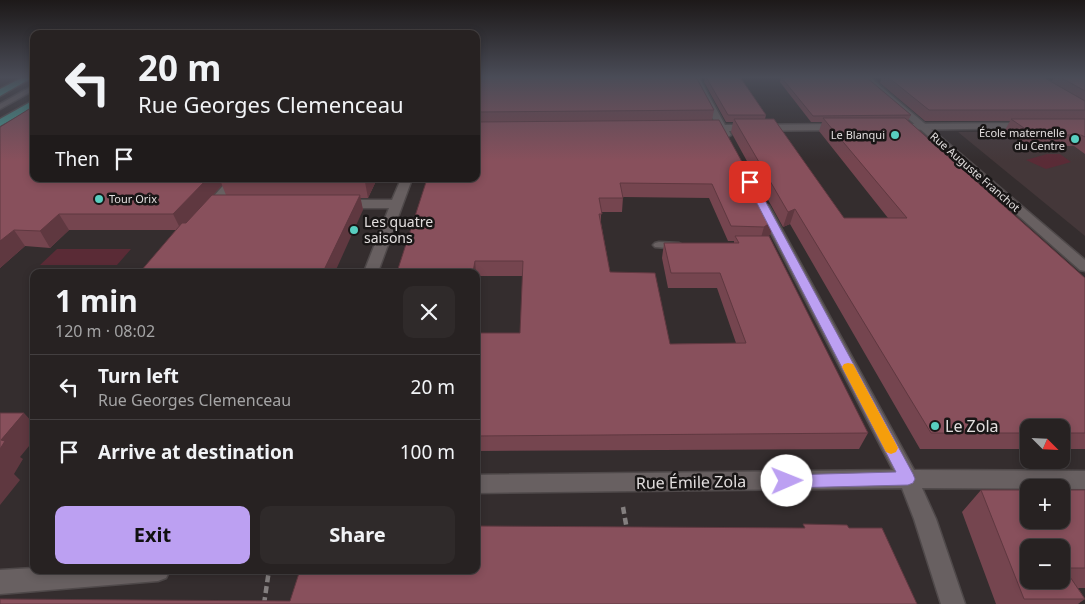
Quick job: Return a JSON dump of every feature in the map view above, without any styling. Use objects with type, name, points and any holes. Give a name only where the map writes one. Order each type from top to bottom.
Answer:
[{"type":"main road","points":[[0,123],[30,105]]},
{"type":"street","points":[[710,105],[734,151]]},
{"type":"street","name":"Rue Auguste Franchot","points":[[898,105],[1085,268]]},
{"type":"street","points":[[886,127],[1038,126]]},
{"type":"street","points":[[692,128],[848,127]]},
{"type":"street","points":[[199,219],[232,182]]},
{"type":"street","points":[[372,269],[405,182]]},
{"type":"street","points":[[757,194],[780,246],[908,479],[925,520],[953,604]]},
{"type":"street","points":[[212,204],[231,204]]},
{"type":"street","points":[[328,204],[397,204]]},
{"type":"street","name":"Rue Émile Zola","points":[[480,484],[908,479],[1085,480]]},
{"type":"street","points":[[0,582],[105,574]]},
{"type":"lane","points":[[659,245],[688,246]]},
{"type":"path","points":[[619,483],[628,539]]},
{"type":"path","points":[[264,604],[269,574]]},
{"type":"shaded area","points":[[958,132],[1085,132],[1085,236]]},
{"type":"shaded area","points":[[1047,154],[1060,154],[1071,162],[1046,169],[1026,160]]},
{"type":"shaded area","points":[[57,249],[131,249],[117,265],[40,265]]},
{"type":"building","points":[[480,105],[711,105],[714,110],[480,112]]},
{"type":"building","points":[[722,105],[759,105],[766,115],[728,115]]},
{"type":"building","points":[[804,105],[899,105],[911,115],[813,116]]},
{"type":"building","points":[[923,105],[1085,105],[1085,110],[929,110]]},
{"type":"building","name":"Tour Orix","points":[[30,108],[30,182],[204,182],[173,214],[59,214],[40,231],[14,230],[0,241],[0,127]]},
{"type":"building","points":[[823,118],[905,118],[1085,278],[1085,433],[1070,433],[1070,419],[1020,419],[1020,433],[931,433],[795,209],[788,212],[734,119],[774,119],[844,218],[907,218]]},
{"type":"building","points":[[1011,119],[1085,119],[1085,137],[1081,135],[1034,135]]},
{"type":"building","points":[[719,120],[774,220],[764,227],[731,226],[712,184],[620,183],[623,198],[599,198],[602,214],[599,214],[610,272],[655,273],[670,344],[746,343],[720,273],[671,273],[664,243],[739,243],[735,236],[769,236],[868,433],[480,436],[480,333],[520,333],[523,261],[475,261],[474,269],[398,269],[426,182],[480,182],[480,122]]},
{"type":"building","points":[[212,195],[360,195],[324,269],[143,269],[182,223],[186,223]]},
{"type":"building","points":[[0,413],[24,413],[1,440],[5,441],[0,449]]},
{"type":"building","points":[[981,490],[1020,490],[1020,529],[1070,529],[1070,490],[1085,490],[1085,568],[1070,568],[1070,539],[1020,539],[1020,589]]},
{"type":"building","points":[[803,524],[847,525],[849,528],[882,528],[917,604],[0,604],[0,599],[290,601],[299,574],[480,574],[480,526],[805,528]]},
{"type":"building","points":[[1070,577],[1085,599],[1024,599],[1020,589],[1070,589]]},
{"type":"slow traffic","points":[[848,367],[891,448]]},
{"type":"place","name":"Le Blanqui","points":[[895,135]]},
{"type":"place","name":"École maternelle du Centre","points":[[1075,139]]},
{"type":"place","name":"Tour Orix","points":[[99,199]]},
{"type":"place","name":"Les quatre saisons","points":[[354,230]]},
{"type":"place","name":"Le Zola","points":[[935,426]]},
{"type":"route","points":[[750,182],[908,479],[787,481]]}]
